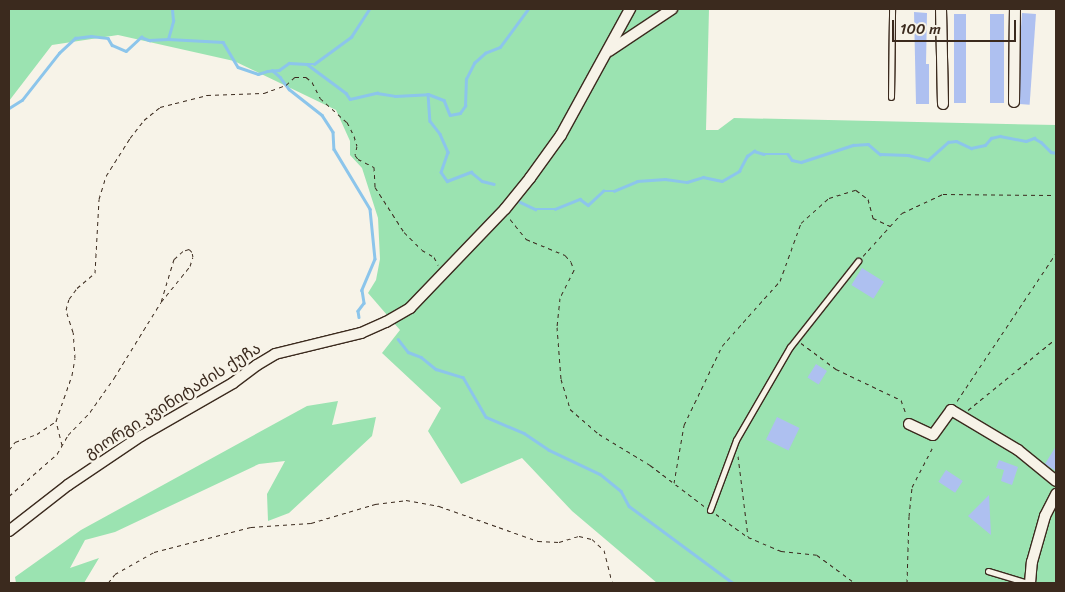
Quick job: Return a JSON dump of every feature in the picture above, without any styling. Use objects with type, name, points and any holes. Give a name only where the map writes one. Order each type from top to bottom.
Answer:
[{"type":"street","name":"გიორგი კვინიტაძის ქუჩა","points":[[9,531],[68,485],[141,436],[233,383],[275,354],[361,332],[386,322],[410,308],[505,209],[561,135],[630,9]]},
{"type":"street","points":[[606,53],[672,9]]},
{"type":"street","points":[[941,9],[943,104]]},
{"type":"street","points":[[1014,102],[1015,9]]},
{"type":"street","points":[[909,424],[933,435],[951,410],[1018,450],[1056,481]]},
{"type":"street","points":[[1029,583],[1032,562],[1045,516],[1056,494]]},
{"type":"lane","points":[[892,9],[892,97]]},
{"type":"lane","points":[[710,510],[736,440],[796,340],[858,261]]},
{"type":"lane","points":[[988,570],[1029,583]]},
{"type":"path","points":[[62,445],[56,422],[72,375],[75,358],[73,332],[66,310],[69,299],[77,288],[95,273],[99,199],[106,176],[144,120],[160,107],[207,95],[264,93],[286,85],[295,77],[306,78],[312,82],[320,98],[347,122],[357,146],[355,155],[358,160],[374,167],[375,187],[404,232],[422,250],[434,257],[442,275]]},
{"type":"path","points":[[674,483],[684,425],[692,407],[722,346],[780,281],[801,223],[829,198],[856,190],[868,199],[873,218],[890,226]]},
{"type":"path","points":[[858,261],[902,213],[943,194],[1056,195]]},
{"type":"path","points":[[505,209],[526,239],[565,255],[572,262],[574,270],[560,298],[557,327],[560,379],[570,410],[599,434],[650,465],[748,537],[781,551],[817,555],[855,583]]},
{"type":"path","points":[[9,496],[57,454],[68,435],[90,412],[114,378],[160,302],[190,266],[193,257],[189,249],[183,251],[174,259],[160,302]]},
{"type":"path","points":[[951,410],[1056,252]]},
{"type":"path","points":[[796,340],[836,369],[901,400],[909,424]]},
{"type":"path","points":[[962,417],[989,392],[1054,340]]},
{"type":"path","points":[[9,450],[15,442],[37,434],[56,422]]},
{"type":"path","points":[[736,440],[748,537]]},
{"type":"path","points":[[907,583],[908,516],[912,486],[937,441]]},
{"type":"path","points":[[108,583],[115,574],[154,552],[251,527],[311,523],[375,504],[406,500],[439,506],[538,541],[559,542],[579,536],[592,539],[604,550],[612,583]]},
{"type":"green space","points":[[9,9],[709,9],[706,130],[718,130],[734,118],[1056,125],[1056,583],[657,583],[572,511],[522,458],[461,484],[428,431],[441,408],[382,353],[400,330],[368,293],[376,280],[380,259],[378,218],[362,168],[350,155],[350,141],[336,110],[234,61],[118,35],[52,45],[9,101]]},
{"type":"green space","points":[[338,401],[332,425],[376,417],[372,436],[289,513],[268,521],[267,494],[285,461],[259,464],[115,532],[85,540],[70,568],[99,558],[84,583],[16,583],[15,577],[81,530],[307,406]]},
{"type":"building","points":[[914,12],[927,13],[926,64],[929,64],[929,104],[916,104]]},
{"type":"building","points":[[1022,13],[1036,14],[1030,105],[1016,104]]},
{"type":"building","points":[[954,14],[966,14],[966,103],[954,103]]},
{"type":"building","points":[[990,14],[1004,14],[1004,103],[990,103]]},
{"type":"building","points":[[862,268],[884,282],[873,299],[851,285]]},
{"type":"building","points":[[816,364],[827,371],[819,384],[808,378]]},
{"type":"building","points":[[777,417],[799,428],[789,450],[766,439]]},
{"type":"building","points":[[1056,446],[1056,471],[1045,464]]},
{"type":"building","points":[[999,460],[1018,467],[1012,485],[1001,481],[1004,470],[996,468]]},
{"type":"building","points":[[946,470],[963,481],[955,493],[938,482]]},
{"type":"building","points":[[989,495],[991,535],[968,516]]},
{"type":"waterway","points":[[168,39],[173,21],[172,9]]},
{"type":"waterway","points":[[308,64],[314,64],[351,37],[369,9]]},
{"type":"waterway","points":[[9,108],[22,100],[59,53],[75,38],[91,36],[108,38],[112,45],[126,51],[141,37],[149,40],[168,39],[223,42],[238,67],[258,74],[279,70],[289,63],[307,64],[346,93],[350,99],[377,93],[395,96],[428,94],[444,100],[450,115],[460,113],[465,106],[466,79],[474,63],[485,53],[500,47],[528,9]]},
{"type":"waterway","points":[[272,70],[289,89],[322,115],[333,132],[334,149],[370,209],[375,259],[362,290],[364,303],[358,311],[359,317]]},
{"type":"waterway","points":[[428,94],[430,121],[440,134],[448,152],[441,172],[447,181],[471,172],[482,181],[494,184]]},
{"type":"waterway","points":[[520,202],[535,209],[555,209],[580,199],[588,205],[603,191],[614,191],[637,181],[665,179],[687,182],[703,177],[722,181],[739,171],[747,156],[754,151],[764,154],[788,154],[792,160],[801,162],[853,145],[868,144],[880,154],[908,155],[928,160],[948,142],[956,141],[971,148],[985,145],[991,138],[1000,136],[1026,141],[1034,138],[1051,152],[1056,153]]},
{"type":"waterway","points":[[398,339],[408,352],[421,357],[436,369],[463,377],[486,417],[524,433],[549,450],[600,474],[621,491],[629,506],[733,583]]}]
